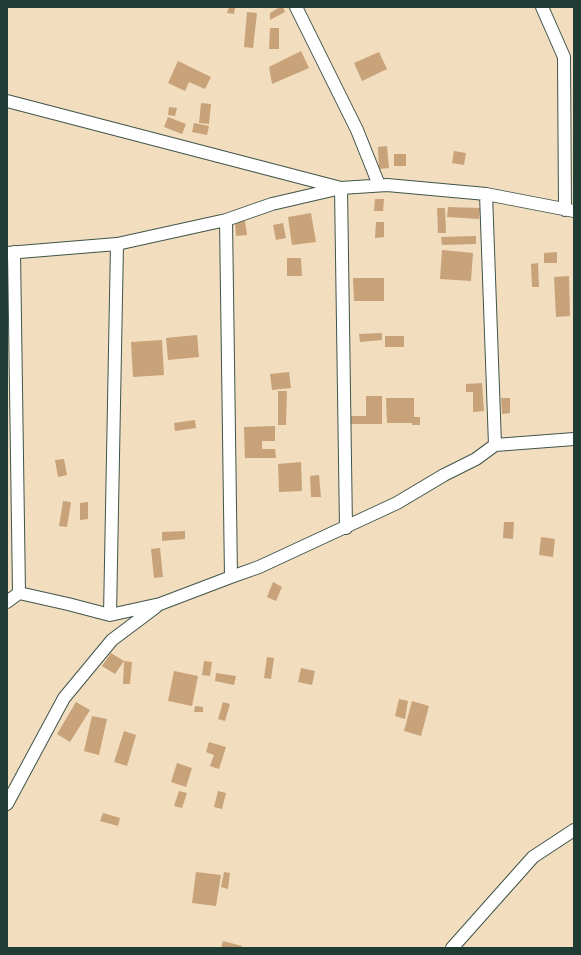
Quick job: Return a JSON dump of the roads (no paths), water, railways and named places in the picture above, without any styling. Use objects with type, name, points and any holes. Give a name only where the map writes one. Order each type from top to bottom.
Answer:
[{"type":"street","points":[[296,7],[357,130],[379,185]]},
{"type":"street","points":[[19,593],[11,252],[117,244],[226,220],[272,204],[341,188],[379,185],[486,194],[569,210],[564,57],[542,7]]},
{"type":"street","points":[[7,101],[341,188]]},
{"type":"street","points":[[341,188],[346,528]]},
{"type":"street","points":[[486,194],[495,445]]},
{"type":"street","points":[[226,220],[231,577]]},
{"type":"street","points":[[110,615],[117,244]]},
{"type":"street","points":[[7,602],[19,593],[110,615],[160,604],[266,564],[346,528],[397,503],[444,475],[476,459],[495,445],[574,438]]},
{"type":"street","points":[[7,804],[64,698],[112,640],[160,604]]},
{"type":"street","points":[[452,948],[533,857],[574,830]]}]
